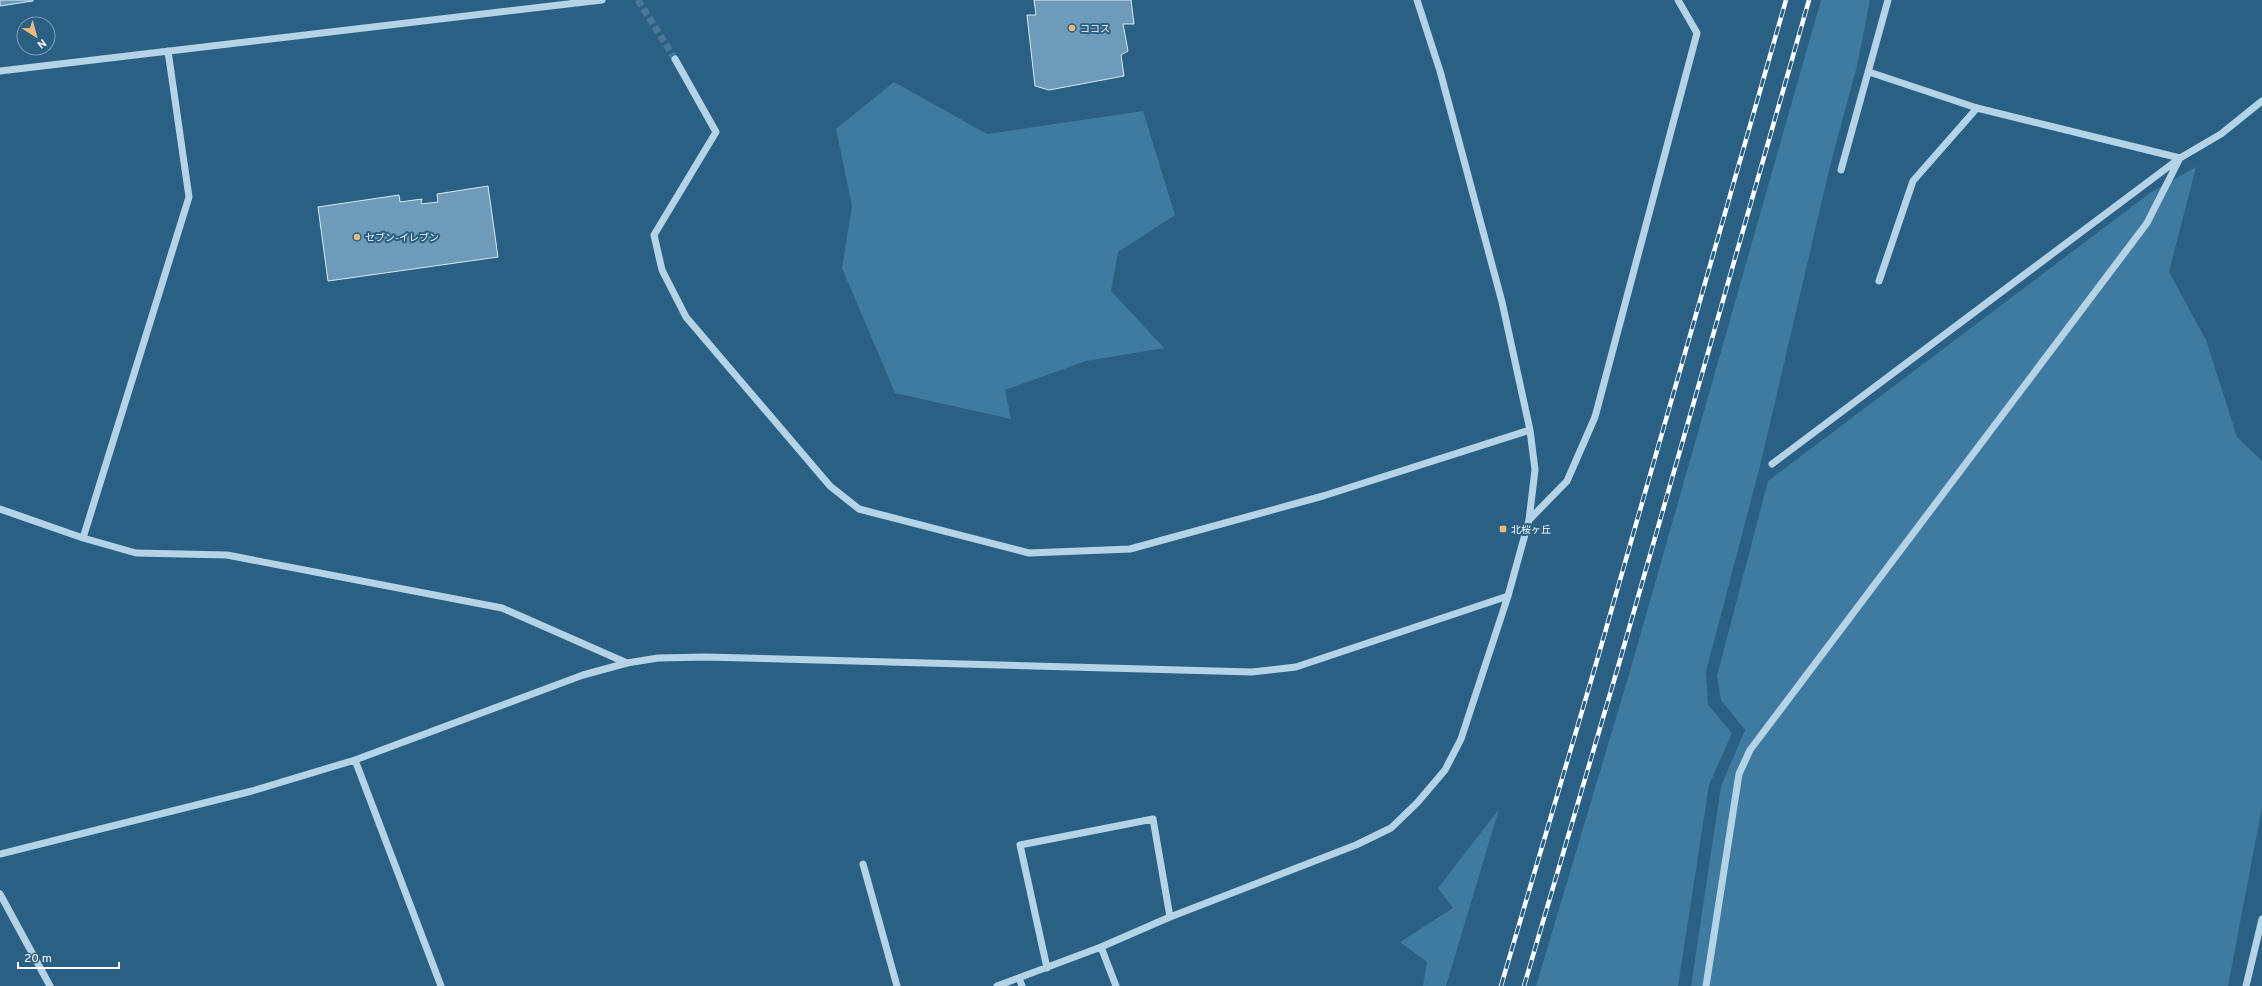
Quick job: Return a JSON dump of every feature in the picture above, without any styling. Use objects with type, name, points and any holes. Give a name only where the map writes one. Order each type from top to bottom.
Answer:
[{"type":"street","points":[[0,71],[602,0]]},
{"type":"street","points":[[996,986],[1101,947],[1170,917],[1356,845],[1391,828],[1417,803],[1444,770],[1462,739],[1508,596],[1529,520],[1535,470],[1530,430],[1500,294],[1440,71],[1417,0]]},
{"type":"street","points":[[1529,520],[1567,481],[1595,417],[1697,33],[1678,0]]},
{"type":"street","points":[[1841,170],[1888,0]]},
{"type":"street","points":[[83,538],[189,197],[168,52]]},
{"type":"street","points":[[675,59],[716,132],[654,235],[662,270],[686,317],[830,486],[859,509],[1029,553],[1130,549],[1323,496],[1530,430]]},
{"type":"street","points":[[1869,72],[1977,108],[2180,158]]},
{"type":"street","points":[[1772,464],[2180,158],[2221,134],[2262,101]]},
{"type":"street","points":[[1879,281],[1913,181],[1977,108]]},
{"type":"street","points":[[1706,986],[1739,774],[1750,750],[2147,223],[2180,158]]},
{"type":"street","points":[[0,509],[83,538],[136,553],[226,555],[502,608],[627,663]]},
{"type":"street","points":[[0,854],[252,791],[355,760],[583,675],[627,663],[658,658],[706,657],[1252,672],[1296,667],[1508,596]]},
{"type":"street","points":[[355,760],[441,986]]},
{"type":"street","points":[[1047,968],[1020,845],[1153,819],[1170,917]]},
{"type":"street","points":[[864,864],[897,986]]},
{"type":"street","points":[[0,894],[50,986]]},
{"type":"street","points":[[2246,986],[2262,919]]},
{"type":"street","points":[[1101,947],[1116,986]]},
{"type":"street","points":[[1019,978],[1022,986]]},
{"type":"shaded area","points":[[1821,0],[1870,0],[1857,66],[1830,166],[1761,462],[1706,672],[1708,705],[1732,733],[1709,785],[1678,986],[1536,986],[1630,671]]},
{"type":"shaded area","points":[[894,82],[987,134],[1143,111],[1175,215],[1118,252],[1111,291],[1164,348],[1086,361],[1005,390],[1011,419],[895,393],[842,268],[852,206],[836,129]]},
{"type":"shaded area","points":[[2196,167],[2169,272],[2206,340],[2237,437],[2262,461],[2262,807],[2228,986],[1691,986],[1721,786],[1745,730],[1721,700],[1717,676],[1768,481],[2150,193]]},
{"type":"shaded area","points":[[1499,809],[1446,986],[1423,986],[1427,962],[1400,942],[1453,908],[1438,888]]},
{"type":"building","points":[[0,0],[33,0],[33,1],[0,6]]},
{"type":"building","points":[[1034,0],[1131,0],[1134,24],[1123,24],[1128,51],[1121,55],[1124,76],[1049,90],[1035,86],[1027,15],[1036,15]]},
{"type":"building","points":[[488,186],[498,257],[328,281],[318,207],[399,195],[400,202],[422,199],[421,204],[438,202],[437,194]]},
{"type":"tunnel","points":[[638,0],[675,59]]},
{"type":"railway","points":[[1501,986],[1598,657],[1786,0]]},
{"type":"railway","points":[[1524,986],[1618,667],[1809,0]]},
{"type":"place","name":"ココス","points":[[1072,28]]},
{"type":"place","name":"セブン-イレブン","points":[[357,237]]},
{"type":"place","name":"北桜ヶ丘","points":[[1503,529]]}]
